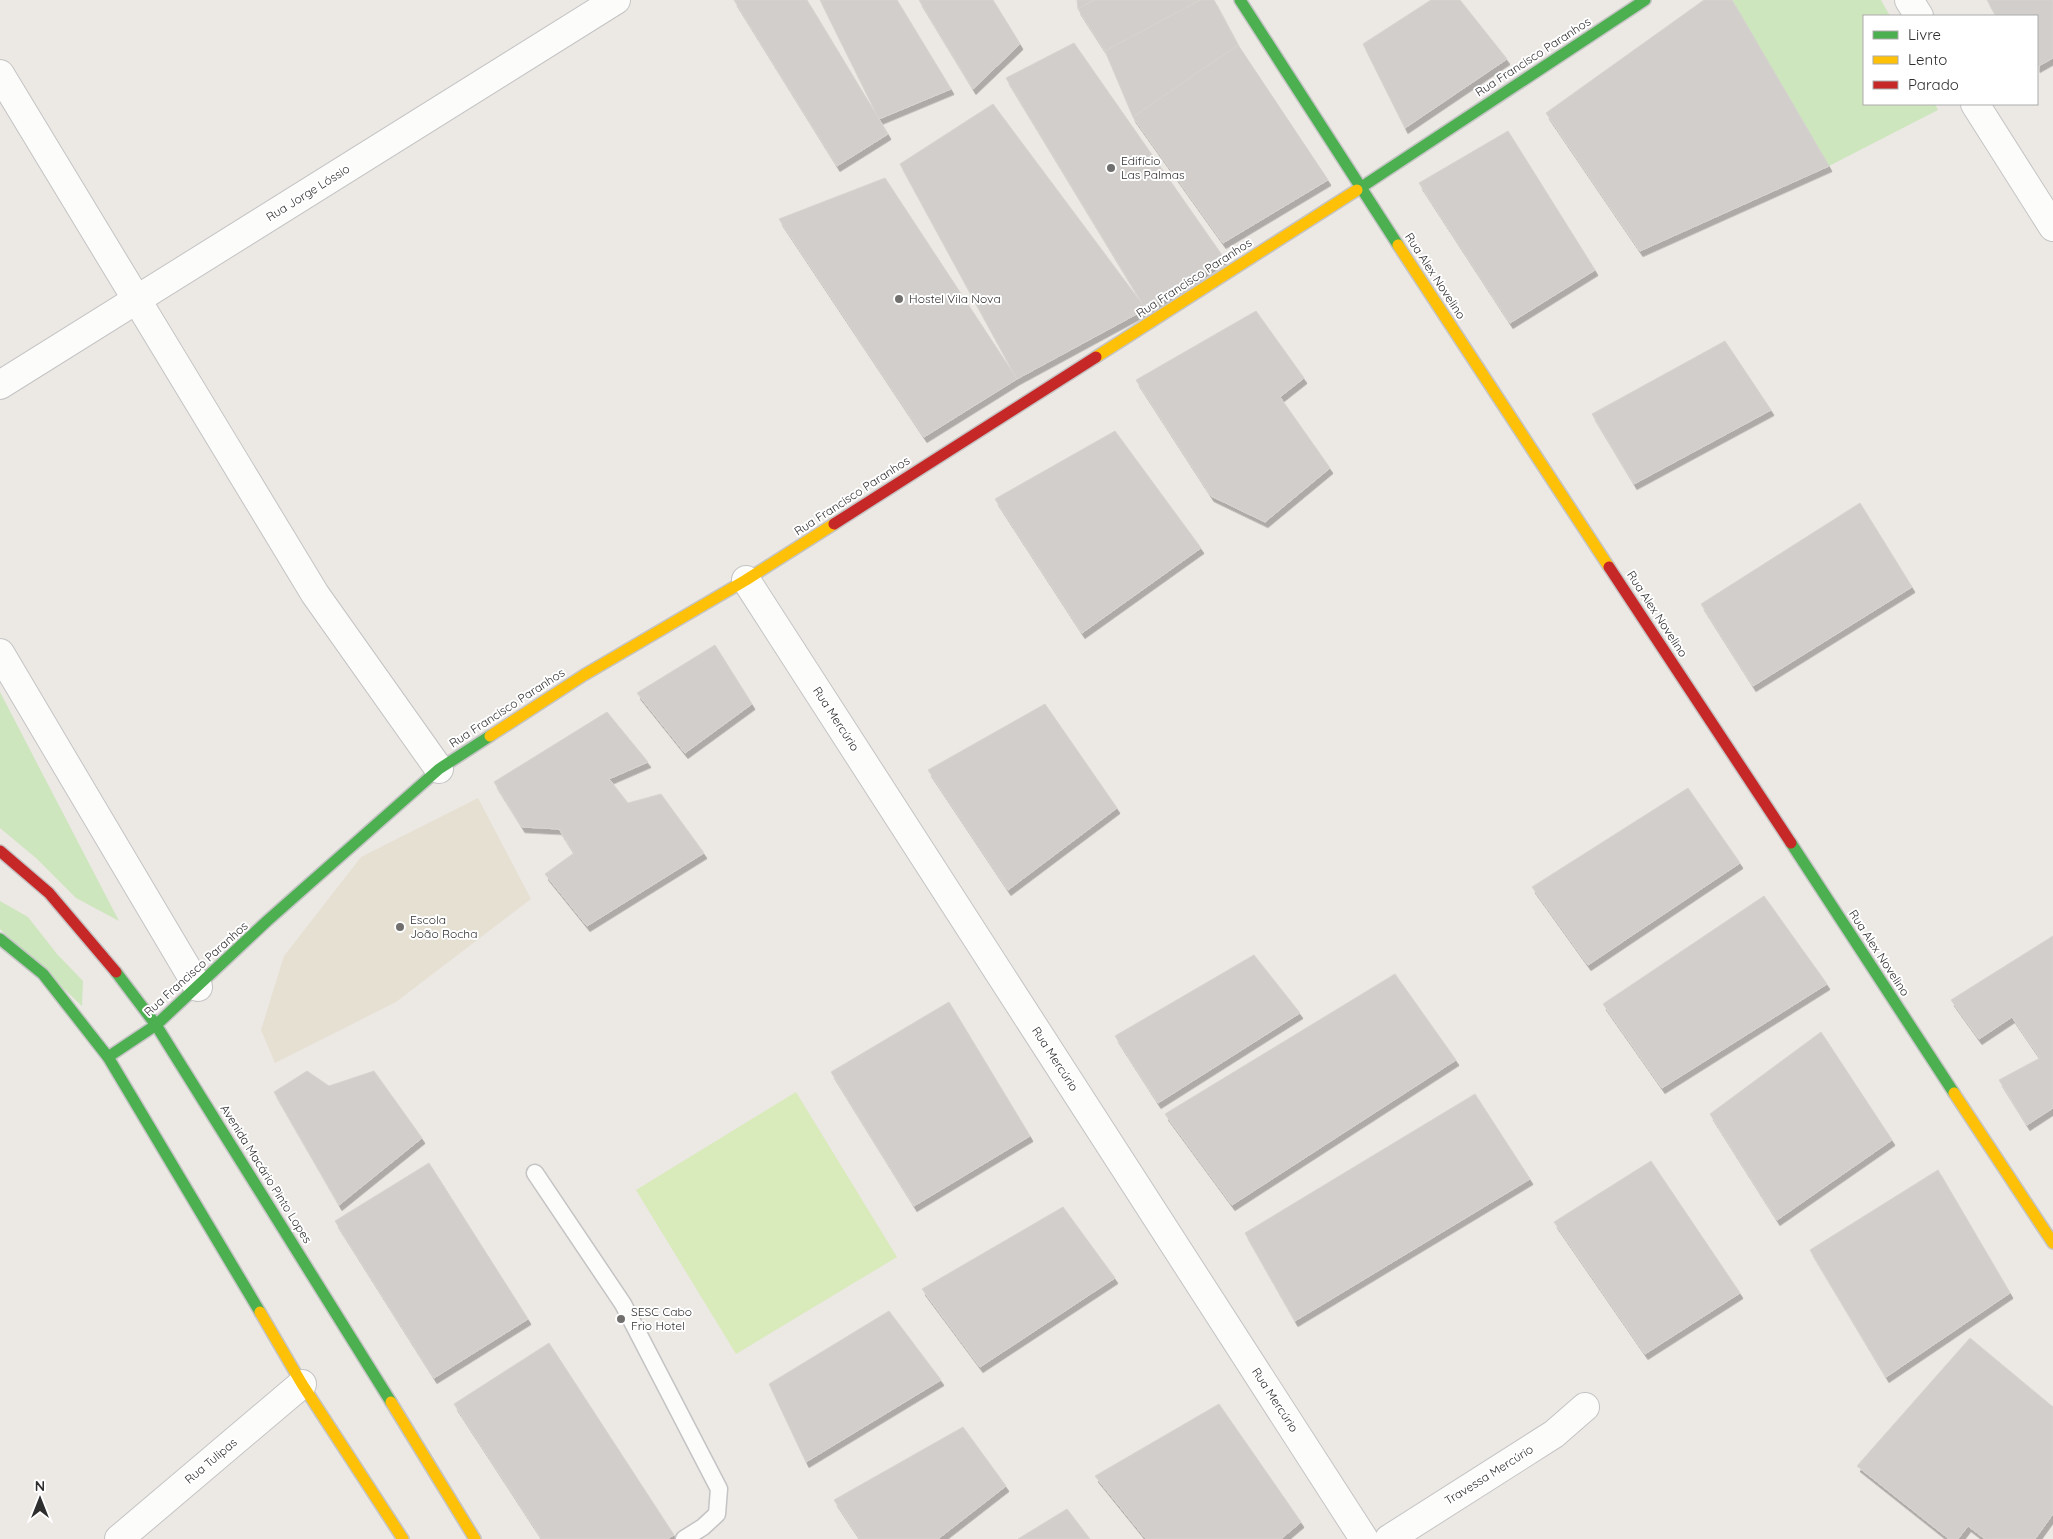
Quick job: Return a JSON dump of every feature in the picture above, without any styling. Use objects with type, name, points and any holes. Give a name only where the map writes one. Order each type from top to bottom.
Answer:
[{"type":"street","name":"Rua Jorge Lóssio","points":[[0,385],[616,0]]},
{"type":"street","name":"Rua Alex Novelino","points":[[1240,0],[1360,188],[2053,1243]]},
{"type":"street","name":"Rua Francisco Paranhos","points":[[108,1057],[156,1025],[439,769],[584,675],[746,580],[1360,188],[1645,0]]},
{"type":"street","points":[[1909,0],[1918,15]]},
{"type":"street","points":[[0,74],[315,594],[439,769]]},
{"type":"street","points":[[1976,105],[2053,227]]},
{"type":"street","name":"Rua Mercúrio","points":[[746,580],[1364,1539]]},
{"type":"street","points":[[0,653],[198,987]]},
{"type":"street","name":"Avenida Macário Pinto Lopes","points":[[0,851],[49,893],[101,953],[156,1025],[329,1300],[475,1539]]},
{"type":"street","points":[[0,939],[43,974],[108,1057],[302,1384],[403,1539]]},
{"type":"street","name":"Rua Tulipas","points":[[119,1539],[302,1384]]},
{"type":"street","name":"Travessa Mercúrio","points":[[1389,1539],[1554,1434],[1585,1407]]},
{"type":"lane","points":[[535,1173],[623,1304],[719,1489],[717,1514],[703,1528],[684,1539]]},
{"type":"shaded area","name":"Escola João Rocha","points":[[478,798],[531,899],[396,1002],[275,1063],[261,1030],[284,956],[361,857]]},
{"type":"green space","points":[[1732,0],[1881,0],[1889,15],[1863,15],[1863,105],[1936,105],[1938,110],[1829,166]]},
{"type":"green space","points":[[0,692],[119,921],[76,898],[36,858],[0,828]]},
{"type":"green space","points":[[0,901],[28,917],[57,954],[83,981],[82,1006],[0,929]]},
{"type":"green space","points":[[796,1092],[897,1257],[736,1354],[636,1190]]},
{"type":"building","points":[[734,0],[807,0],[888,134],[837,166]]},
{"type":"building","points":[[820,0],[897,0],[951,89],[879,119]]},
{"type":"building","points":[[919,0],[993,0],[1020,44],[973,89]]},
{"type":"building","points":[[1077,0],[1094,0],[1078,9]]},
{"type":"building","points":[[1094,0],[1200,0],[1105,51],[1078,9]]},
{"type":"building","points":[[1200,0],[1214,0],[1238,45],[1133,117],[1105,51]]},
{"type":"building","points":[[1431,0],[1460,0],[1507,59],[1405,128],[1363,44]]},
{"type":"building","points":[[1704,0],[1732,0],[1829,166],[1640,251],[1546,113]]},
{"type":"building","points":[[1987,0],[2053,0],[2053,58],[2038,66],[2038,15],[1995,15]]},
{"type":"building","name":"Edifício Las Palmas","points":[[1074,43],[1224,258],[1146,309],[1006,78]]},
{"type":"building","points":[[1238,45],[1328,180],[1223,243],[1133,117]]},
{"type":"building","points":[[993,104],[1146,309],[1017,379],[900,164]]},
{"type":"building","points":[[1508,131],[1595,270],[1510,323],[1419,183]]},
{"type":"building","name":"Hostel Vila Nova","points":[[885,178],[1017,379],[924,437],[779,219]]},
{"type":"building","points":[[1256,311],[1304,378],[1280,397],[1330,468],[1265,522],[1211,496],[1136,380]]},
{"type":"building","points":[[1725,341],[1771,410],[1634,484],[1592,414]]},
{"type":"building","points":[[1115,431],[1201,548],[1082,633],[995,499]]},
{"type":"building","points":[[1860,503],[1912,587],[1753,686],[1701,604]]},
{"type":"building","points":[[715,645],[752,704],[685,753],[637,693]]},
{"type":"building","points":[[1045,704],[1117,808],[1008,890],[928,770]]},
{"type":"building","points":[[607,712],[648,762],[609,779],[628,803],[661,794],[704,853],[587,926],[545,874],[574,853],[559,829],[522,827],[494,782]]},
{"type":"building","points":[[1688,788],[1740,863],[1588,965],[1532,887]]},
{"type":"building","points":[[1764,896],[1827,984],[1662,1088],[1603,1004]]},
{"type":"building","points":[[2053,936],[2053,1108],[2027,1125],[1999,1080],[2040,1058],[2012,1017],[1979,1039],[1951,1000]]},
{"type":"building","points":[[1254,955],[1300,1013],[1158,1103],[1115,1036]]},
{"type":"building","points":[[1395,974],[1456,1060],[1232,1205],[1165,1114]]},
{"type":"building","points":[[949,1002],[1030,1136],[914,1206],[831,1072]]},
{"type":"building","points":[[1821,1032],[1892,1140],[1777,1220],[1710,1114]]},
{"type":"building","points":[[307,1071],[329,1086],[374,1071],[422,1138],[339,1205],[274,1092]]},
{"type":"building","points":[[1475,1094],[1530,1179],[1295,1321],[1245,1233]]},
{"type":"building","points":[[1651,1161],[1740,1293],[1645,1354],[1554,1222]]},
{"type":"building","points":[[429,1163],[528,1319],[434,1378],[335,1221]]},
{"type":"building","points":[[1938,1170],[2010,1293],[1886,1377],[1810,1250]]},
{"type":"building","points":[[1063,1207],[1115,1278],[980,1367],[922,1289]]},
{"type":"building","points":[[889,1311],[941,1380],[806,1462],[769,1384]]},
{"type":"building","points":[[1970,1338],[2053,1407],[2053,1514],[2035,1539],[1985,1539],[1968,1526],[1958,1539],[1949,1539],[1857,1466]]},
{"type":"building","points":[[549,1343],[674,1535],[667,1539],[542,1539],[454,1404]]},
{"type":"building","points":[[1219,1404],[1301,1522],[1281,1539],[1146,1539],[1095,1476]]},
{"type":"building","points":[[963,1427],[1006,1486],[938,1539],[860,1539],[834,1500]]},
{"type":"building","points":[[1067,1509],[1090,1539],[1018,1539]]},
{"type":"traffic: fast","points":[[1240,0],[1398,245]]},
{"type":"traffic: fast","points":[[1357,190],[1645,0]]},
{"type":"traffic: fast","points":[[108,1057],[156,1025],[267,921],[439,769],[490,736]]},
{"type":"traffic: fast","points":[[1791,843],[1954,1093]]},
{"type":"traffic: fast","points":[[0,939],[43,974],[108,1057],[260,1312]]},
{"type":"traffic: fast","points":[[116,972],[156,1025],[391,1402]]},
{"type":"traffic: slow","points":[[1096,357],[1357,190]]},
{"type":"traffic: slow","points":[[1398,245],[1609,567]]},
{"type":"traffic: slow","points":[[490,736],[584,675],[746,580],[834,524]]},
{"type":"traffic: slow","points":[[1954,1093],[2053,1243]]},
{"type":"traffic: slow","points":[[260,1312],[302,1384],[403,1539]]},
{"type":"traffic: slow","points":[[391,1402],[475,1539]]},
{"type":"traffic: jam","points":[[834,524],[1096,357]]},
{"type":"traffic: jam","points":[[1609,567],[1791,843]]},
{"type":"traffic: jam","points":[[0,851],[49,893],[116,972]]},
{"type":"place","name":"Edifício Las Palmas","points":[[1111,168]]},
{"type":"place","name":"Hostel Vila Nova","points":[[899,299]]},
{"type":"place","name":"Escola João Rocha","points":[[400,927]]},
{"type":"place","name":"SESC Cabo Frio Hotel","points":[[621,1319]]}]
